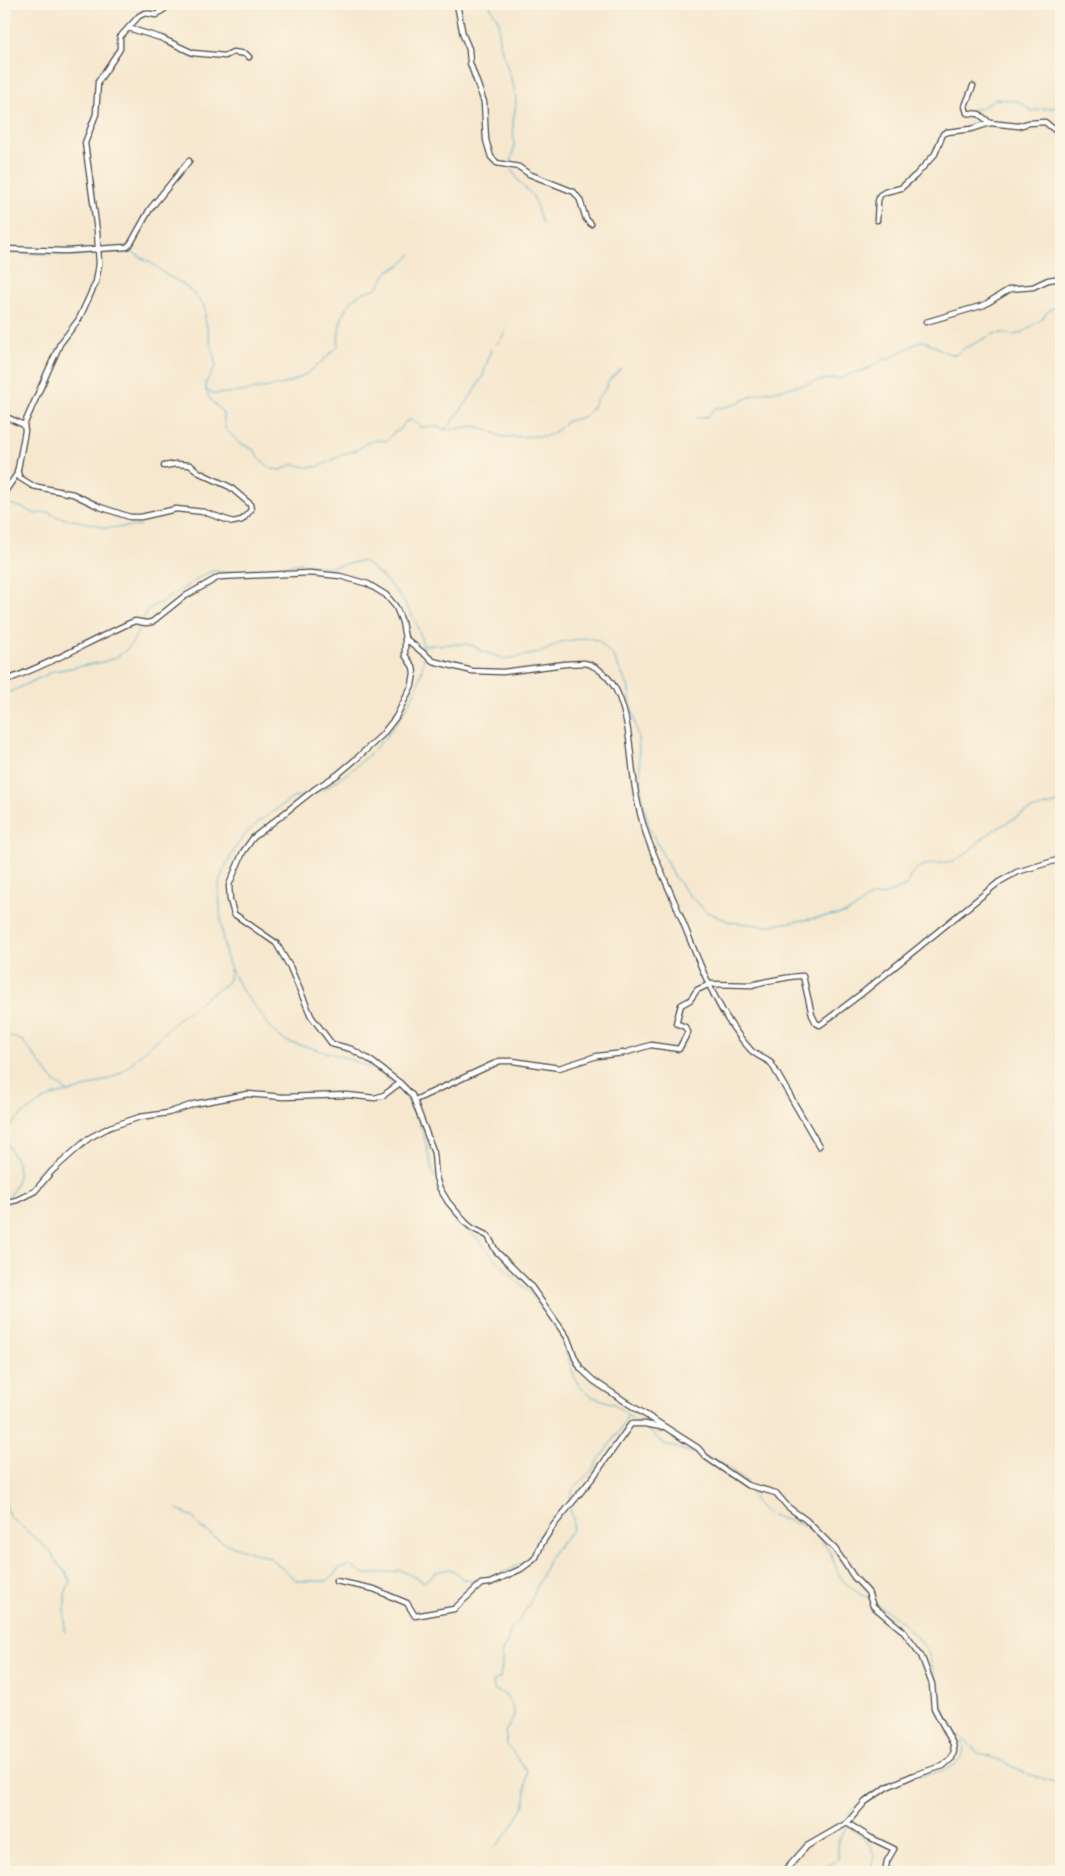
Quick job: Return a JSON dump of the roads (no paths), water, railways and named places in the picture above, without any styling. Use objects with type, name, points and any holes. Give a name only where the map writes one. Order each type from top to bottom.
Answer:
[{"type":"street","points":[[458,4],[463,35],[469,49],[470,63],[486,108],[486,140],[491,157],[497,163],[520,167],[529,174],[574,192],[580,200],[586,219],[592,224]]},
{"type":"street","points":[[4,493],[17,471],[24,440],[24,425],[60,344],[79,318],[96,282],[98,264],[93,192],[85,143],[96,114],[98,82],[120,48],[120,37],[128,28],[142,14],[156,15],[170,5]]},
{"type":"street","points":[[128,28],[160,38],[193,52],[225,56],[233,52],[246,54],[249,57]]},
{"type":"street","points":[[973,86],[965,106],[965,111],[968,114],[979,114],[990,122],[1018,126],[1034,122],[1045,122],[1061,134]]},
{"type":"street","points":[[877,220],[880,195],[897,190],[916,174],[935,154],[943,134],[971,129],[990,122]]},
{"type":"street","points":[[4,249],[85,251],[97,248],[123,248],[132,243],[150,209],[189,161]]},
{"type":"street","points":[[926,322],[984,305],[1010,289],[1033,287],[1048,280],[1061,278]]},
{"type":"street","points":[[4,416],[24,425]]},
{"type":"street","points":[[17,471],[20,478],[33,486],[73,494],[100,508],[130,517],[141,517],[176,509],[204,512],[234,522],[242,520],[251,510],[250,504],[234,489],[200,473],[190,465],[176,464],[164,466]]},
{"type":"street","points":[[4,681],[24,675],[135,621],[152,622],[182,598],[219,577],[310,573],[340,576],[358,580],[392,601],[400,615],[405,638],[405,656],[413,667],[414,678],[410,692],[396,717],[382,735],[337,775],[315,789],[254,838],[243,852],[234,870],[228,891],[234,914],[276,943],[290,967],[311,1016],[332,1044],[351,1049],[400,1083],[415,1100],[434,1153],[436,1177],[440,1187],[458,1214],[472,1228],[488,1236],[496,1251],[530,1285],[567,1337],[575,1358],[584,1373],[663,1427],[698,1448],[706,1457],[747,1485],[776,1493],[835,1549],[854,1577],[868,1592],[873,1606],[898,1625],[921,1655],[932,1684],[934,1708],[953,1744],[954,1755],[943,1766],[914,1775],[887,1787],[860,1808],[847,1823],[807,1846],[784,1872]]},
{"type":"street","points":[[405,638],[428,658],[452,667],[488,672],[584,663],[596,667],[612,683],[626,714],[637,801],[648,841],[723,1014],[745,1044],[755,1054],[771,1063],[818,1146]]},
{"type":"street","points":[[415,1100],[500,1061],[513,1061],[560,1068],[597,1056],[624,1053],[651,1045],[679,1050],[688,1032],[676,1023],[681,1006],[690,1000],[697,990],[710,984],[752,985],[758,982],[764,983],[792,976],[803,976],[812,1015],[816,1023],[820,1024],[862,994],[1000,882],[1017,872],[1061,858]]},
{"type":"street","points":[[4,1203],[17,1200],[35,1191],[54,1168],[89,1138],[110,1127],[140,1117],[168,1113],[194,1104],[248,1094],[283,1097],[347,1096],[375,1098],[384,1095],[400,1083]]},
{"type":"street","points":[[336,1580],[374,1589],[407,1603],[415,1616],[454,1609],[481,1584],[490,1583],[521,1569],[532,1561],[552,1526],[588,1484],[631,1424],[663,1427]]},
{"type":"street","points":[[847,1823],[869,1837],[894,1849],[887,1861],[885,1872]]},
{"type":"waterway","points":[[489,4],[499,22],[499,41],[515,91],[514,148],[511,163]]},
{"type":"waterway","points":[[970,110],[981,108],[995,99],[1018,101],[1032,111],[1039,110]]},
{"type":"waterway","points":[[1042,109],[1061,107]]},
{"type":"waterway","points":[[511,168],[520,183],[533,196],[542,223]]},
{"type":"waterway","points":[[101,252],[132,252],[180,282],[203,305],[216,366],[206,382],[206,391],[210,399],[223,413],[225,428],[238,442],[254,450],[260,459],[272,469],[281,470],[294,464],[316,467],[341,455],[357,450],[366,443],[376,440],[387,441],[394,432],[399,431],[405,422],[411,420],[421,427],[437,426],[446,430],[474,426],[491,431],[501,437],[547,436],[558,430],[567,421],[583,417],[593,407],[610,379],[621,369]]},
{"type":"waterway","points":[[4,253],[78,255],[97,253]]},
{"type":"waterway","points":[[252,390],[294,380],[321,362],[338,346],[340,323],[350,303],[362,293],[378,286],[388,271],[399,266],[411,254]]},
{"type":"waterway","points":[[697,418],[709,416],[715,408],[731,405],[759,393],[822,380],[843,378],[867,369],[881,360],[890,358],[921,341],[930,343],[946,353],[956,355],[964,348],[993,334],[1014,335],[1022,333],[1042,319],[1048,311],[1061,304]]},
{"type":"waterway","points":[[444,429],[450,425],[471,396],[483,376],[491,349],[501,339],[507,329]]},
{"type":"waterway","points":[[207,391],[216,394],[250,391]]},
{"type":"waterway","points":[[4,503],[21,507],[36,514],[48,512],[58,517],[104,528],[140,526]]},
{"type":"waterway","points":[[4,695],[54,671],[103,662],[117,657],[133,642],[148,609],[212,571],[232,572],[283,567],[299,563],[330,567],[362,561],[383,577],[402,600],[417,625],[423,651]]},
{"type":"waterway","points":[[424,645],[467,644],[505,659],[540,653],[561,642],[587,638],[598,640],[613,656],[628,686],[638,738],[642,797],[649,827],[673,875],[689,895],[707,912],[730,922],[765,926],[843,914],[855,909],[871,897],[881,896],[906,886],[911,874],[921,866],[955,860],[970,851],[991,832],[1028,811],[1061,802]]},
{"type":"waterway","points":[[312,794],[331,785],[349,772],[368,756],[385,737],[400,717],[412,696],[421,675],[424,655]]},
{"type":"waterway","points":[[303,796],[294,797],[251,829],[242,838],[224,869],[219,890],[222,934],[227,958],[243,991],[281,1038],[364,1065],[394,1084]]},
{"type":"waterway","points":[[4,1133],[18,1118],[40,1102],[55,1095],[78,1090],[109,1079],[122,1072],[177,1020],[226,984],[229,979],[230,970]]},
{"type":"waterway","points":[[4,1034],[23,1041],[52,1079],[68,1092]]},
{"type":"waterway","points":[[397,1087],[412,1106],[422,1129],[434,1177]]},
{"type":"waterway","points":[[7,1131],[9,1149],[15,1158],[18,1168],[15,1185],[8,1200]]},
{"type":"waterway","points":[[437,1188],[451,1216],[477,1238],[492,1256],[532,1295],[554,1325],[561,1337],[575,1379],[580,1387],[593,1397],[614,1404],[637,1422]]},
{"type":"waterway","points":[[569,1504],[573,1489],[592,1470],[624,1424],[627,1415]]},
{"type":"waterway","points":[[643,1426],[664,1444],[703,1456]]},
{"type":"waterway","points":[[711,1458],[728,1467],[747,1482]]},
{"type":"waterway","points":[[750,1488],[755,1501],[764,1510],[777,1517],[800,1524],[813,1532],[828,1550],[841,1578],[854,1590],[869,1599]]},
{"type":"waterway","points":[[4,1498],[9,1516],[49,1550],[66,1572],[70,1581],[65,1594],[65,1632]]},
{"type":"waterway","points":[[484,1582],[531,1559],[538,1537],[547,1529],[562,1509],[567,1506]]},
{"type":"waterway","points":[[492,1848],[510,1830],[525,1804],[527,1771],[507,1745],[505,1732],[512,1721],[514,1713],[504,1693],[494,1690],[493,1682],[500,1678],[502,1651],[508,1641],[510,1630],[519,1621],[529,1605],[550,1556],[573,1529],[570,1508]]},
{"type":"waterway","points":[[177,1509],[193,1517],[201,1528],[223,1542],[269,1557],[297,1581],[327,1581],[338,1569],[351,1565],[360,1572],[368,1574],[400,1570],[424,1582],[436,1572],[449,1569],[464,1580],[480,1582]]},
{"type":"waterway","points":[[874,1602],[912,1631],[924,1646],[929,1655],[945,1711],[953,1730],[980,1754],[1000,1760],[1025,1773]]},
{"type":"waterway","points":[[920,1776],[943,1770],[957,1763],[962,1758],[964,1751],[963,1742]]},
{"type":"waterway","points":[[1028,1774],[1061,1784]]},
{"type":"waterway","points":[[849,1819],[851,1810],[881,1789]]},
{"type":"waterway","points":[[817,1872],[838,1858],[838,1840],[848,1825]]},
{"type":"waterway","points":[[851,1828],[871,1846],[874,1856],[871,1872]]}]
